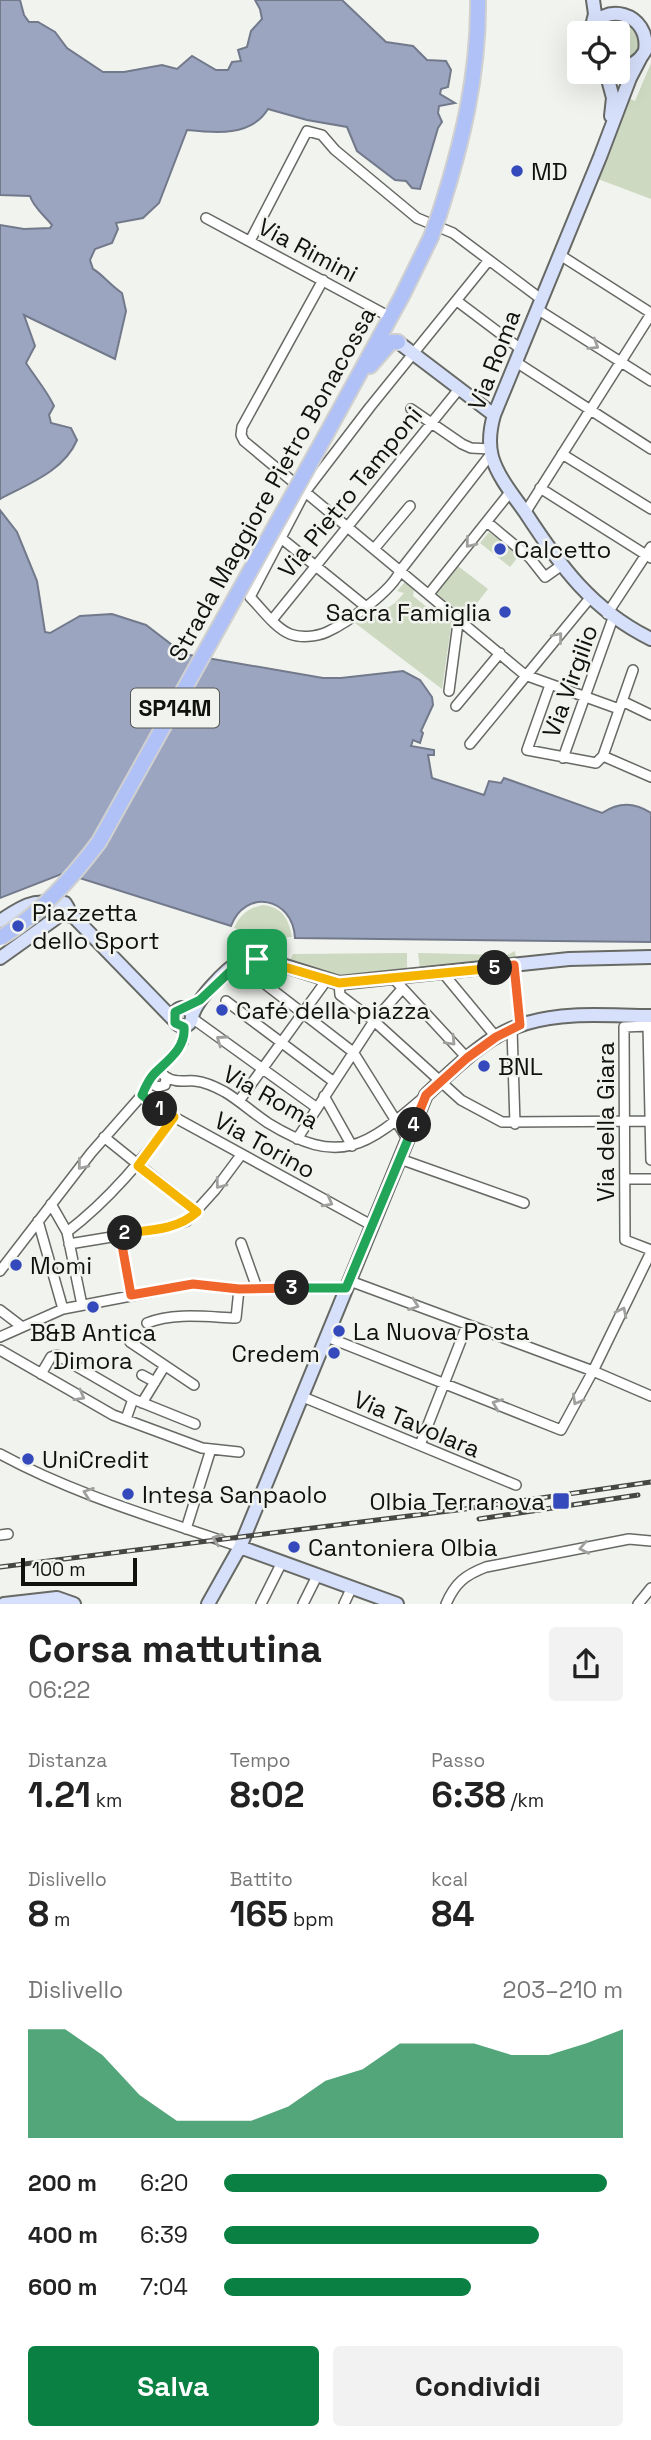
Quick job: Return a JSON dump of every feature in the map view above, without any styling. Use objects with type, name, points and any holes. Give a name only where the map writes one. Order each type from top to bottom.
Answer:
[{"type":"main road","name":"Strada Maggiore Pietro Bonacossa","points":[[0,938],[37,912],[59,891],[99,842],[317,452],[431,237],[453,173],[466,120],[476,49],[478,0]]},
{"type":"main road","points":[[593,0],[593,21]]},
{"type":"main road","points":[[614,0],[636,12],[648,32],[646,50],[630,65]]},
{"type":"main road","points":[[598,21],[608,10],[636,12]]},
{"type":"main road","name":"Via Roma","points":[[491,452],[489,434],[494,415],[630,78],[646,50]]},
{"type":"main road","points":[[609,84],[613,98],[610,130]]},
{"type":"main road","points":[[354,383],[391,342],[398,342],[494,415]]},
{"type":"main road","points":[[491,452],[496,468],[525,513],[562,565],[590,598],[610,616],[651,639]]},
{"type":"main road","points":[[0,920],[29,905],[43,902],[52,905],[50,911],[61,916],[74,917],[155,1001],[184,1016],[233,966],[250,959],[263,960],[332,982],[397,984],[443,973],[514,965],[599,957],[651,957]]},
{"type":"main road","points":[[0,958],[61,916]]},
{"type":"main road","name":"Via Roma","points":[[426,1095],[467,1058],[496,1037],[516,1027],[580,1015],[650,1022]]},
{"type":"main road","points":[[208,1604],[240,1547],[426,1095]]},
{"type":"main road","points":[[240,1547],[389,1602]]},
{"type":"main road","points":[[4,1604],[57,1598],[74,1604]]},
{"type":"street","points":[[250,241],[307,131],[322,135],[335,150],[417,218],[453,233],[539,304],[651,381]]},
{"type":"street","name":"Via Rimini","points":[[206,218],[390,317]]},
{"type":"street","points":[[525,513],[651,313],[560,255]]},
{"type":"street","points":[[411,409],[471,448],[491,452],[400,570],[394,583],[327,632],[314,636],[288,633],[250,597],[305,492],[489,260]]},
{"type":"street","points":[[323,280],[241,433],[245,443],[526,675],[584,697],[651,715]]},
{"type":"street","points":[[457,301],[519,356],[589,410],[651,449]]},
{"type":"street","name":"Via Pietro Tamponi","points":[[272,620],[459,389]]},
{"type":"street","points":[[562,454],[651,509]]},
{"type":"street","points":[[540,488],[649,553]]},
{"type":"street","points":[[429,594],[511,491]]},
{"type":"street","points":[[374,549],[410,506]]},
{"type":"street","points":[[487,522],[530,558],[545,577],[562,565]]},
{"type":"street","points":[[281,538],[365,606]]},
{"type":"street","name":"Via Virgilio","points":[[563,758],[610,616],[649,553]]},
{"type":"street","points":[[470,744],[590,598]]},
{"type":"street","points":[[449,691],[460,620]]},
{"type":"street","points":[[456,706],[500,653]]},
{"type":"street","points":[[550,685],[527,750],[596,763],[603,757],[633,670]]},
{"type":"street","points":[[603,757],[651,777]]},
{"type":"street","points":[[514,965],[514,1124]]},
{"type":"street","points":[[443,973],[496,1037]]},
{"type":"street","points":[[256,977],[353,1052],[408,1140]]},
{"type":"street","points":[[239,1101],[302,1012],[332,982],[340,995],[374,1021],[461,1100],[502,1122],[650,1121]]},
{"type":"street","points":[[297,1139],[397,984],[467,1058]]},
{"type":"street","points":[[226,1001],[334,1082]]},
{"type":"street","points":[[184,1016],[317,1108]]},
{"type":"street","points":[[0,1271],[104,1138],[161,1074],[183,1042],[184,1016]]},
{"type":"street","points":[[650,1022],[651,1160]]},
{"type":"street","name":"Via della Giara","points":[[650,1022],[624,1027],[625,1240],[651,1251]]},
{"type":"street","points":[[142,1095],[158,1087],[152,1082],[161,1074]]},
{"type":"street","name":"Via Roma","points":[[161,1074],[208,1084],[297,1139],[316,1146],[352,1146],[382,1132],[426,1095]]},
{"type":"street","name":"Via Torino","points":[[142,1095],[153,1105],[241,1155],[373,1226]]},
{"type":"street","points":[[324,1096],[352,1146]]},
{"type":"street","points":[[67,1232],[138,1166],[174,1117]]},
{"type":"street","points":[[104,1138],[197,1212]]},
{"type":"street","points":[[69,1244],[175,1226],[187,1221],[241,1155]]},
{"type":"street","points":[[400,1159],[524,1203]]},
{"type":"street","points":[[625,1179],[651,1179]]},
{"type":"street","points":[[51,1204],[67,1232],[82,1305]]},
{"type":"street","points":[[38,1221],[63,1309]]},
{"type":"street","points":[[120,1234],[131,1295]]},
{"type":"street","points":[[241,1243],[257,1289]]},
{"type":"street","points":[[327,1337],[561,1430],[651,1251]]},
{"type":"street","points":[[0,1337],[63,1309],[193,1284],[239,1289],[348,1285],[593,1371],[651,1396]]},
{"type":"street","points":[[147,1323],[194,1316],[236,1318],[239,1289]]},
{"type":"street","points":[[0,1310],[21,1326]]},
{"type":"street","points":[[420,1445],[467,1325]]},
{"type":"street","points":[[135,1334],[130,1342],[163,1369],[194,1385]]},
{"type":"street","points":[[0,1350],[113,1415],[202,1448],[239,1452]]},
{"type":"street","points":[[41,1374],[51,1357],[57,1355],[137,1401],[195,1424]]},
{"type":"street","points":[[126,1419],[163,1369]]},
{"type":"street","points":[[142,1375],[155,1382]]},
{"type":"street","name":"Via Tavolara","points":[[303,1397],[516,1485]]},
{"type":"street","points":[[186,1529],[211,1449]]},
{"type":"street","points":[[0,1454],[31,1471],[240,1547]]},
{"type":"street","points":[[446,1604],[453,1587],[486,1567],[629,1539],[651,1541]]},
{"type":"street","points":[[261,1604],[282,1562]]},
{"type":"street","points":[[303,1604],[318,1574]]},
{"type":"street","points":[[344,1604],[352,1587]]},
{"type":"street","points":[[638,1604],[651,1588]]},
{"type":"green space","points":[[626,14],[643,43],[634,57],[630,58],[630,21],[608,21]]},
{"type":"green space","points":[[651,63],[651,199],[598,179],[630,99],[635,101]]},
{"type":"green space","name":"Calcetto","points":[[489,532],[519,556],[510,567],[480,543]]},
{"type":"green space","points":[[458,566],[488,589],[466,617],[437,594]]},
{"type":"green space","points":[[405,582],[414,589],[413,596],[437,615],[438,609],[452,620],[442,689],[355,623],[364,617],[369,620],[395,603],[404,593],[397,591]]},
{"type":"green space","points":[[263,905],[275,908],[284,915],[292,937],[268,938],[234,928],[245,913]]},
{"type":"green space","points":[[515,951],[516,959],[420,969],[418,953],[507,955]]},
{"type":"green space","points":[[407,953],[407,971],[342,977],[331,976],[290,961],[293,954]]},
{"type":"water","points":[[0,0],[20,0],[29,22],[38,22],[55,32],[67,48],[103,72],[124,72],[162,65],[177,69],[192,56],[216,70],[228,70],[232,62],[241,61],[238,50],[247,47],[251,31],[262,19],[255,0],[342,0],[386,42],[413,46],[427,60],[446,61],[451,70],[448,87],[441,89],[440,94],[455,103],[439,106],[438,113],[442,122],[420,189],[412,188],[406,181],[395,180],[357,151],[347,127],[268,109],[252,125],[242,129],[220,132],[187,130],[159,203],[143,218],[116,223],[118,229],[112,243],[95,249],[90,260],[93,269],[122,293],[126,311],[115,359],[24,315],[35,346],[26,363],[54,406],[49,415],[51,423],[71,428],[77,440],[71,451],[54,468],[0,499],[0,225],[24,229],[50,228],[52,225],[36,208],[30,196],[0,195]]},
{"type":"water","points":[[0,510],[17,532],[37,581],[45,632],[50,633],[80,616],[112,614],[146,625],[184,654],[323,678],[403,671],[420,680],[432,697],[433,705],[421,731],[423,733],[420,743],[413,740],[411,746],[434,750],[434,755],[428,755],[432,778],[484,795],[489,781],[501,783],[504,778],[602,813],[626,805],[651,813],[651,942],[295,938],[286,913],[267,902],[247,906],[231,926],[64,873],[0,898]]},
{"type":"railway","points":[[0,1567],[465,1509],[651,1482]]},
{"type":"railway","points":[[479,1519],[638,1495]]},
{"type":"place","name":"MD","points":[[517,171]]},
{"type":"place","name":"Calcetto","points":[[500,549]]},
{"type":"place","name":"Sacra Famiglia","points":[[505,612]]},
{"type":"place","name":"Piazzetta dello Sport","points":[[18,926]]},
{"type":"place","name":"Café della piazza","points":[[222,1010]]},
{"type":"place","name":"BNL","points":[[484,1066]]},
{"type":"place","name":"Momi","points":[[16,1265]]},
{"type":"place","name":"B&B Antica Dimora","points":[[93,1307]]},
{"type":"place","name":"La Nuova Posta","points":[[339,1331]]},
{"type":"place","name":"Credem","points":[[334,1353]]},
{"type":"place","name":"UniCredit","points":[[28,1459]]},
{"type":"place","name":"Intesa Sanpaolo","points":[[128,1494]]},
{"type":"place","name":"Olbia Terranova","points":[[561,1501]]},
{"type":"place","name":"Cantoniera Olbia","points":[[294,1547]]},
{"type":"route","points":[[257,959],[339,983],[514,965],[520,1025],[496,1037],[467,1058],[426,1095],[346,1288],[239,1289],[193,1284],[131,1295],[120,1234],[175,1226],[187,1221],[197,1212],[138,1166],[174,1117],[142,1095],[154,1074],[165,1066],[183,1042],[184,1027],[178,1026],[174,1021],[176,1010],[200,1000],[233,966],[245,960],[257,959]]}]
